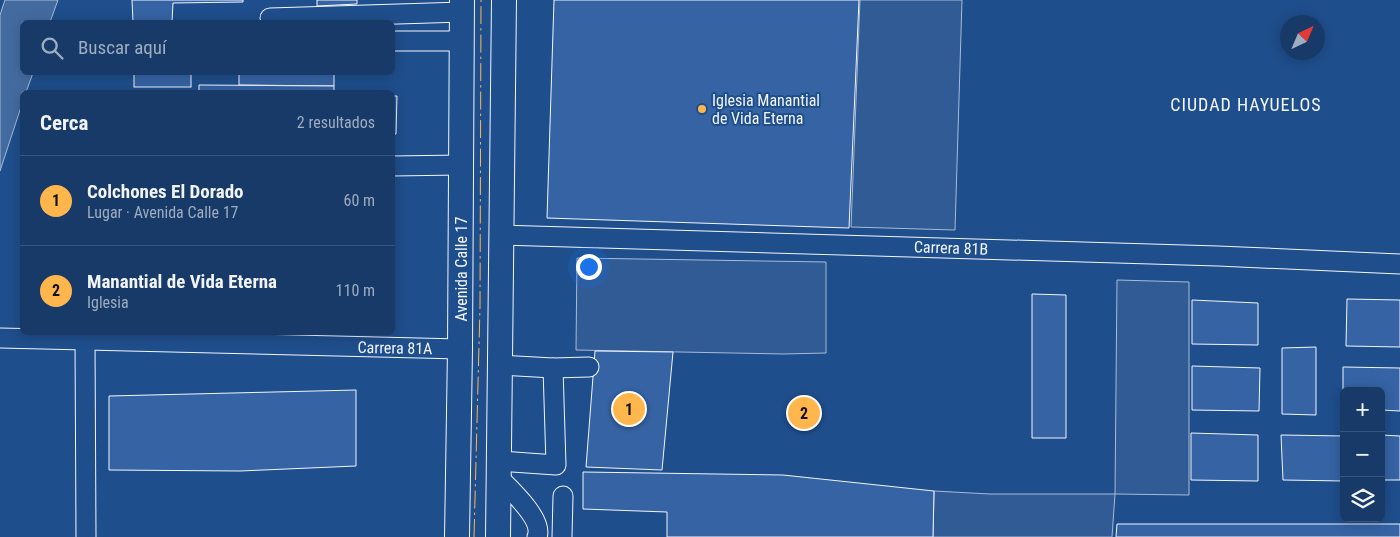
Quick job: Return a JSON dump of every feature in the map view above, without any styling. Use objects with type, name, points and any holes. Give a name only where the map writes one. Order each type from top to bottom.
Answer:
[{"type":"main road","points":[[498,537],[504,0]]},
{"type":"main road","name":"Avenida Calle 17","points":[[457,537],[462,6]]},
{"type":"street","points":[[270,18],[416,7],[462,6]]},
{"type":"street","points":[[395,41],[462,41]]},
{"type":"street","points":[[395,166],[461,165]]},
{"type":"street","name":"Carrera 81B","points":[[501,235],[1227,256],[1400,264]]},
{"type":"street","name":"Carrera 81A","points":[[0,338],[460,349]]},
{"type":"street","points":[[86,340],[86,537]]},
{"type":"street","points":[[500,364],[553,368],[589,367]]},
{"type":"street","points":[[553,368],[556,465],[499,470],[536,523],[538,535],[562,535],[563,496]]},
{"type":"shaded area","points":[[5,0],[58,0],[51,20],[20,20],[20,75],[32,75],[27,90],[20,90],[20,110],[0,171],[0,15]]},
{"type":"shaded area","points":[[860,0],[962,0],[955,230],[851,227]]},
{"type":"shaded area","points":[[577,258],[826,262],[826,353],[784,354],[576,350]]},
{"type":"shaded area","points":[[1117,280],[1189,282],[1189,495],[1115,494]]},
{"type":"shaded area","points":[[934,491],[990,494],[1115,494],[1112,537],[933,537]]},
{"type":"building","points":[[132,0],[243,0],[243,2],[173,3],[172,20],[133,20]]},
{"type":"building","points":[[317,0],[357,0],[357,4],[317,6]]},
{"type":"building","name":"Iglesia Manantial de Vida Eterna","points":[[554,0],[859,0],[849,228],[547,218]]},
{"type":"building","points":[[134,75],[191,75],[191,87],[134,87]]},
{"type":"building","points":[[239,75],[334,75],[334,86],[239,85]]},
{"type":"building","points":[[199,85],[334,86],[334,90],[199,90]]},
{"type":"building","points":[[395,96],[397,96],[396,134]]},
{"type":"building","points":[[1032,294],[1066,295],[1066,438],[1032,438]]},
{"type":"building","points":[[1347,299],[1400,300],[1400,347],[1346,346]]},
{"type":"building","points":[[1192,300],[1258,303],[1258,345],[1192,344]]},
{"type":"building","points":[[1316,347],[1316,415],[1282,414],[1282,348]]},
{"type":"building","points":[[595,351],[673,352],[662,470],[586,467]]},
{"type":"building","points":[[1192,366],[1260,368],[1259,411],[1192,410]]},
{"type":"building","points":[[1343,367],[1400,368],[1400,411],[1385,410],[1385,387],[1343,387]]},
{"type":"building","points":[[356,390],[356,466],[240,471],[109,470],[109,396]]},
{"type":"building","points":[[1191,433],[1258,435],[1258,481],[1191,480]]},
{"type":"building","points":[[1281,435],[1340,436],[1340,481],[1283,480]]},
{"type":"building","points":[[1385,435],[1400,436],[1400,480],[1385,480]]},
{"type":"building","points":[[583,472],[783,475],[934,491],[933,537],[667,537],[667,512],[583,509]]},
{"type":"building","points":[[1117,524],[1400,524],[1400,537],[1116,537]]},
{"type":"power","points":[[474,537],[480,307],[481,0]]},
{"type":"place","name":"Iglesia Manantial de Vida Eterna","points":[[702,109]]},
{"type":"place","name":"Colchones El Dorado","points":[[629,409]]},
{"type":"place","name":"Manantial de Vida Eterna","points":[[804,413]]},
{"type":"district","name":"CIUDAD HAYUELOS","points":[[1246,104]]}]
